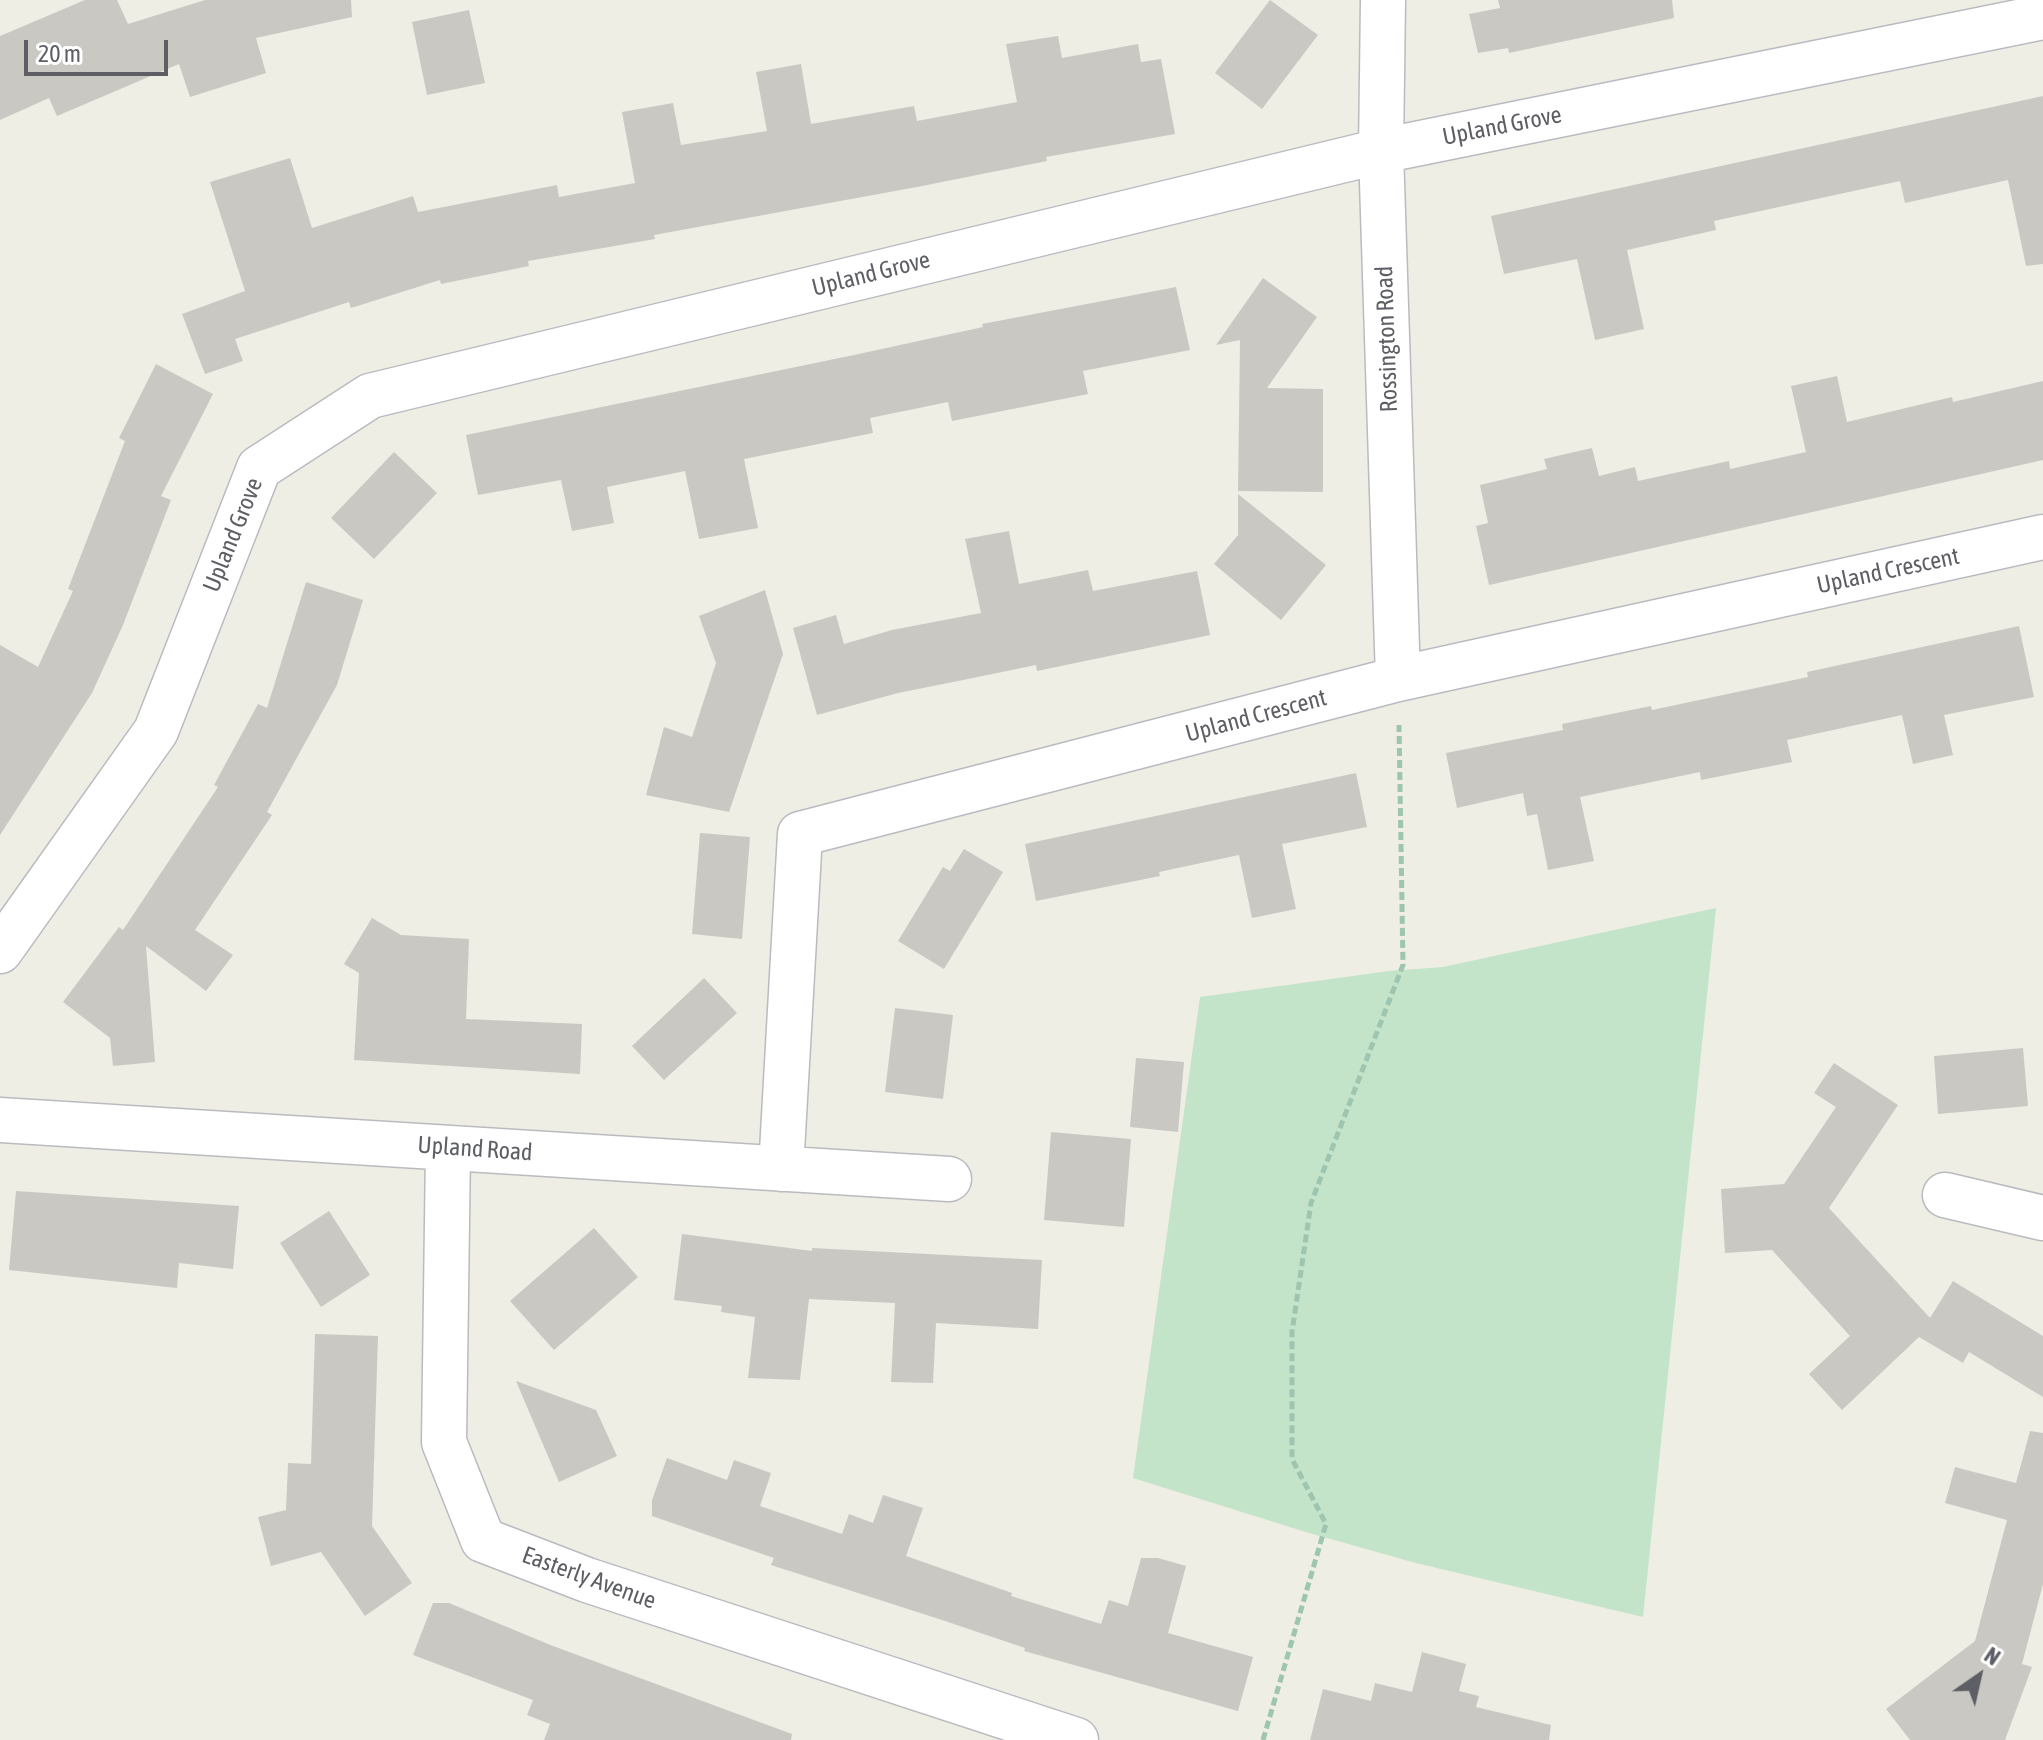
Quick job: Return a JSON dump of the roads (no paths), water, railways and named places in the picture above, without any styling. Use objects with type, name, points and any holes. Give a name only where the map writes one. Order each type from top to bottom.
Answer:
[{"type":"street","name":"Rossington Road","points":[[1383,0],[1381,151],[1398,679]]},
{"type":"street","name":"Upland Grove","points":[[0,951],[156,731],[259,468],[370,396],[1381,151],[2043,17]]},
{"type":"street","name":"Upland Crescent","points":[[781,1169],[800,834],[1398,679],[2043,537]]},
{"type":"street","name":"Upland Road","points":[[0,1120],[949,1179]]},
{"type":"street","name":"Easterly Avenue","points":[[448,1148],[444,1442],[483,1540],[602,1585],[1076,1740]]},
{"type":"street","points":[[1945,1195],[2043,1218]]}]
